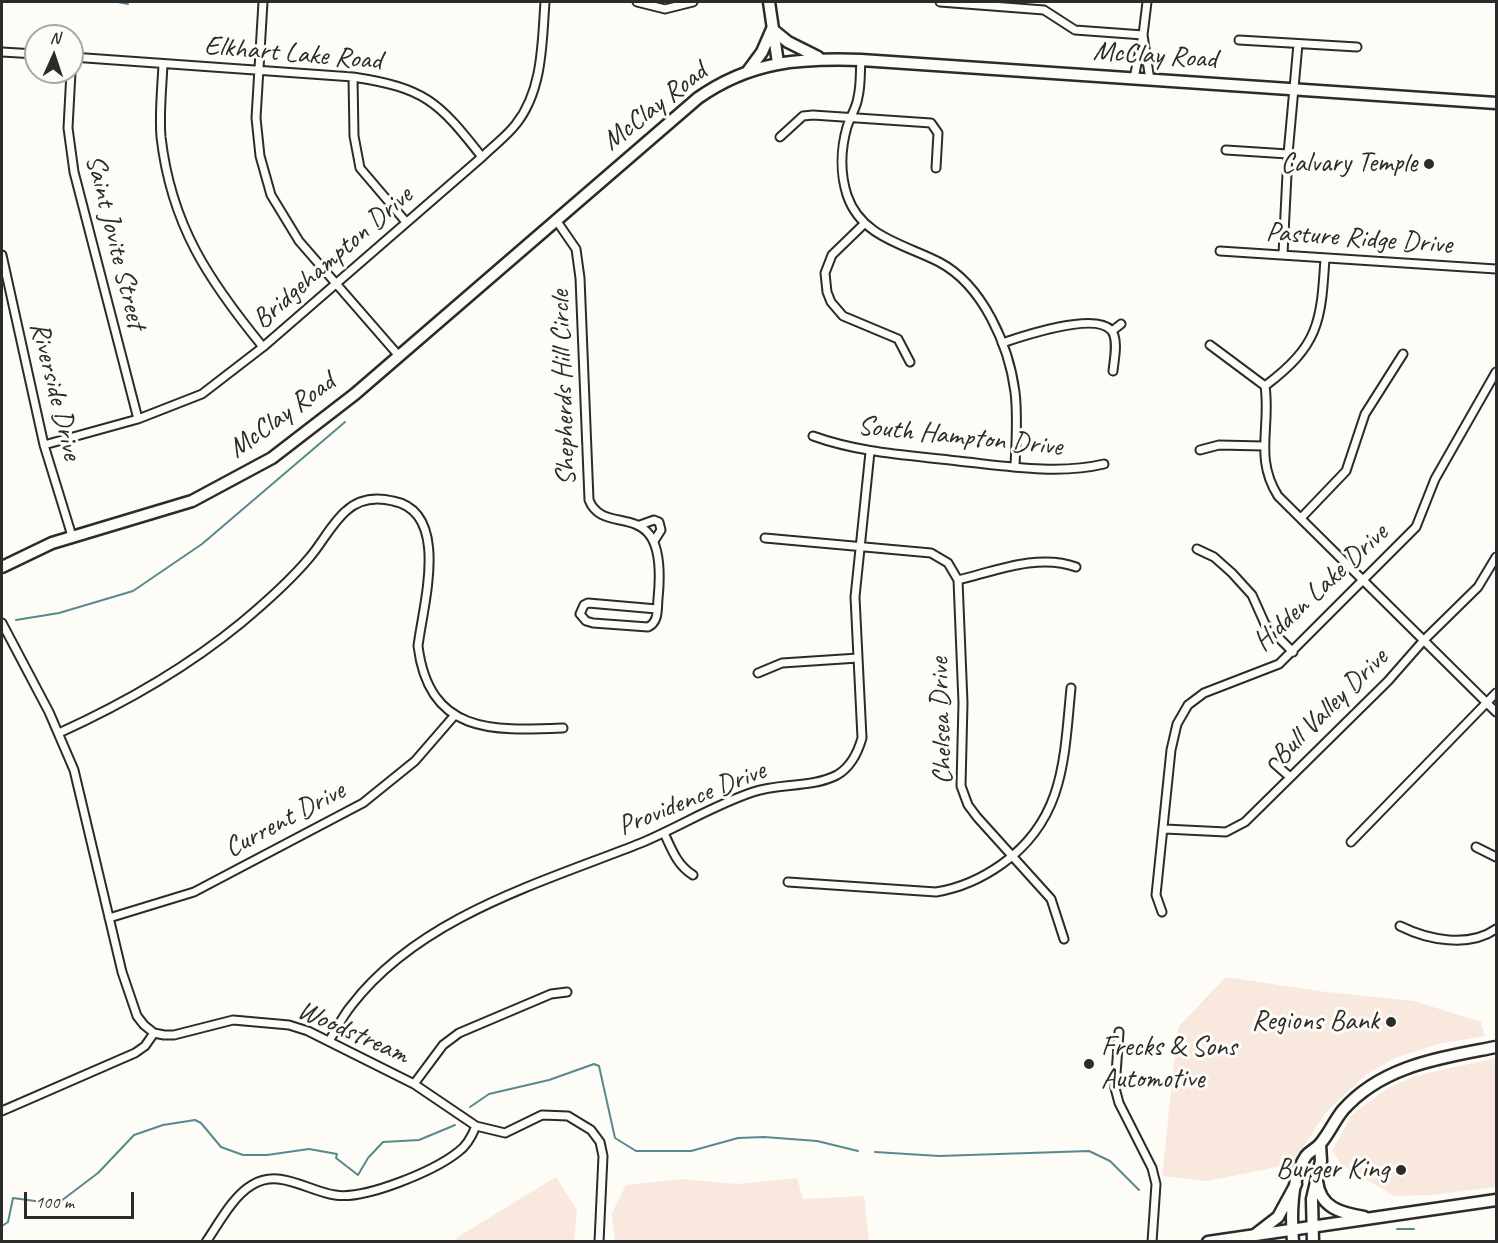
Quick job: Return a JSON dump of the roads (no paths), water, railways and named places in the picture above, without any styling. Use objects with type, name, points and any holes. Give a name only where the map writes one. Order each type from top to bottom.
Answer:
[{"type":"main road","points":[[769,2],[778,63]]},
{"type":"main road","points":[[772,29],[790,43],[820,59]]},
{"type":"main road","points":[[748,71],[762,52],[772,29]]},
{"type":"main road","name":"McClay Road","points":[[2,567],[35,550],[72,536],[175,507],[235,480],[321,423],[698,98],[748,71],[778,63],[820,59],[861,60],[1497,103]]},
{"type":"main road","points":[[1293,1242],[1292,1229],[1298,1182],[1306,1156],[1320,1144],[1343,1110],[1366,1090],[1390,1074],[1420,1063],[1497,1047]]},
{"type":"main road","points":[[1312,1242],[1312,1198],[1320,1161],[1320,1144]]},
{"type":"main road","points":[[1316,1175],[1318,1188],[1325,1203],[1339,1211],[1364,1217]]},
{"type":"main road","points":[[1256,1234],[1278,1217],[1287,1196],[1298,1182]]},
{"type":"main road","points":[[1208,1242],[1364,1217],[1497,1200]]},
{"type":"street","points":[[263,2],[256,118],[260,156],[271,195],[299,241],[399,356]]},
{"type":"street","name":"Bridgehampton Drive","points":[[44,445],[138,419],[202,394],[263,347],[482,157],[516,124],[533,94],[542,53],[545,2]]},
{"type":"street","points":[[637,2],[665,9],[678,8],[693,2]]},
{"type":"street","points":[[940,2],[989,3],[1044,10],[1076,30],[1143,35]]},
{"type":"street","points":[[1134,78],[1147,2]]},
{"type":"street","points":[[1143,35],[1150,80]]},
{"type":"street","points":[[1239,40],[1357,47]]},
{"type":"street","points":[[1283,254],[1288,154],[1298,44]]},
{"type":"street","points":[[2,52],[24,53]]},
{"type":"street","name":"Elkhart Lake Road","points":[[84,59],[353,77],[388,82],[432,102],[450,117],[482,157]]},
{"type":"street","points":[[861,60],[858,98],[850,118],[842,152],[843,175],[853,208],[864,224],[881,237],[954,271],[978,298],[1002,343],[1015,395],[1014,466]]},
{"type":"street","points":[[163,64],[161,135],[170,189],[190,244],[225,300],[263,347]]},
{"type":"street","points":[[353,77],[354,136],[360,168],[406,222]]},
{"type":"street","name":"Saint Jovite Street","points":[[70,84],[68,128],[74,172],[138,419]]},
{"type":"street","points":[[780,137],[803,116],[931,123],[937,128]]},
{"type":"street","points":[[936,168],[937,128],[944,122]]},
{"type":"street","points":[[1226,150],[1288,154]]},
{"type":"street","name":"Shepherds Hill Circle","points":[[556,220],[576,249],[580,278],[589,500],[593,509],[599,514],[640,525],[654,541],[661,567],[657,609]]},
{"type":"street","points":[[864,224],[832,255],[825,273],[827,292],[843,316],[890,334],[897,339],[910,362]]},
{"type":"street","name":"Pasture Ridge Drive","points":[[1220,251],[1497,269]]},
{"type":"street","name":"Riverside Drive","points":[[2,255],[44,445],[72,536]]},
{"type":"street","points":[[1265,386],[1293,365],[1315,335],[1322,301],[1325,258]]},
{"type":"street","points":[[1002,343],[1069,324],[1104,325],[1112,331],[1115,340],[1113,372]]},
{"type":"street","points":[[1112,331],[1120,324]]},
{"type":"street","points":[[1210,345],[1265,386],[1268,405],[1263,446],[1264,463],[1269,481],[1278,496],[1497,712]]},
{"type":"street","points":[[1301,518],[1346,471],[1365,414],[1403,354]]},
{"type":"street","name":"Hidden Lake Drive","points":[[1162,912],[1156,895],[1165,829],[1171,750],[1177,724],[1188,705],[1204,693],[1279,664],[1365,581],[1416,527],[1435,479],[1497,372]]},
{"type":"street","name":"South Hampton Drive","points":[[813,436],[870,452],[1014,466],[1079,470],[1104,464]]},
{"type":"street","points":[[1200,450],[1219,445],[1263,446]]},
{"type":"street","name":"Providence Drive","points":[[329,1041],[350,1007],[368,986],[407,950],[460,917],[664,833],[752,792],[788,784],[822,780],[845,769],[859,748],[862,738],[855,597],[870,452]]},
{"type":"street","points":[[59,733],[148,690],[177,672],[242,623],[282,587],[310,558],[345,512],[365,500],[383,499],[409,507],[420,518],[427,531],[430,548],[418,645],[420,662],[432,692],[454,716],[472,724],[502,730],[563,728]]},
{"type":"street","name":"Shepherds Hill Circle","points":[[640,525],[654,520],[659,522],[661,530],[654,541]]},
{"type":"street","points":[[765,538],[931,553],[948,563],[958,580],[1023,564],[1060,561],[1076,567]]},
{"type":"street","points":[[1197,549],[1214,557],[1232,573],[1252,595],[1265,624],[1293,652]]},
{"type":"street","name":"Bull Valley Drive","points":[[1165,829],[1226,832],[1245,822],[1388,681],[1424,639],[1478,587],[1497,557]]},
{"type":"street","name":"Chelsea Drive","points":[[958,580],[963,703],[961,786],[968,805],[977,817],[1014,855],[1051,899],[1064,939]]},
{"type":"street","points":[[588,603],[657,609],[656,619],[648,627],[593,623],[586,621],[580,614],[584,605],[588,603]]},
{"type":"street","points":[[2,623],[59,733],[74,770],[90,827],[130,997],[137,1016],[154,1033],[141,1050],[124,1059],[2,1112]]},
{"type":"street","points":[[758,673],[782,663],[858,658]]},
{"type":"street","points":[[788,882],[936,892],[958,888],[985,876],[1029,843],[1039,828],[1058,785],[1064,758],[1071,688]]},
{"type":"street","points":[[1351,842],[1497,693]]},
{"type":"street","name":"Current Drive","points":[[110,918],[194,892],[363,803],[415,761],[454,716]]},
{"type":"street","points":[[1274,763],[1290,777]]},
{"type":"street","points":[[664,833],[676,859],[684,870],[693,875]]},
{"type":"street","points":[[1476,847],[1497,857]]},
{"type":"street","points":[[1400,926],[1420,936],[1467,940],[1482,938],[1497,929]]},
{"type":"street","points":[[414,1084],[443,1045],[459,1033],[551,994],[567,992]]},
{"type":"street","name":"Woodstream","points":[[154,1033],[174,1035],[212,1023],[250,1019],[289,1025],[329,1041],[414,1084],[476,1126],[505,1132],[534,1118],[556,1114],[580,1121],[600,1142],[603,1156],[599,1242]]},
{"type":"street","points":[[1119,1032],[1115,1088],[1119,1103],[1152,1168],[1156,1184],[1152,1242]]},
{"type":"street","points":[[206,1242],[238,1197],[253,1184],[267,1179],[284,1179],[335,1196],[353,1196],[432,1169],[460,1152],[476,1126]]},
{"type":"waterway","points":[[118,2],[128,4]]},
{"type":"waterway","points":[[16,620],[59,613],[133,591],[202,544],[345,422]]},
{"type":"waterway","points":[[470,1107],[489,1094],[549,1080],[594,1064],[599,1066],[615,1138],[636,1151],[691,1151],[738,1138],[764,1137],[817,1141],[858,1151]]},
{"type":"waterway","points":[[2,1226],[8,1222],[13,1198],[57,1204],[98,1173],[134,1135],[163,1125],[195,1120],[201,1123],[221,1147],[243,1155],[267,1155],[309,1149],[337,1154],[336,1158],[358,1175],[368,1158],[383,1142],[419,1140],[455,1125]]},
{"type":"waterway","points":[[875,1152],[939,1156],[1089,1151],[1110,1161],[1139,1190]]},
{"type":"waterway","points":[[1397,1229],[1414,1229]]},
{"type":"place","name":"Calvary Temple","points":[[1429,164]]},
{"type":"place","name":"Regions Bank","points":[[1391,1022]]},
{"type":"place","name":"Frecks & Sons Automotive","points":[[1089,1064]]},
{"type":"place","name":"Burger King","points":[[1401,1170]]}]
